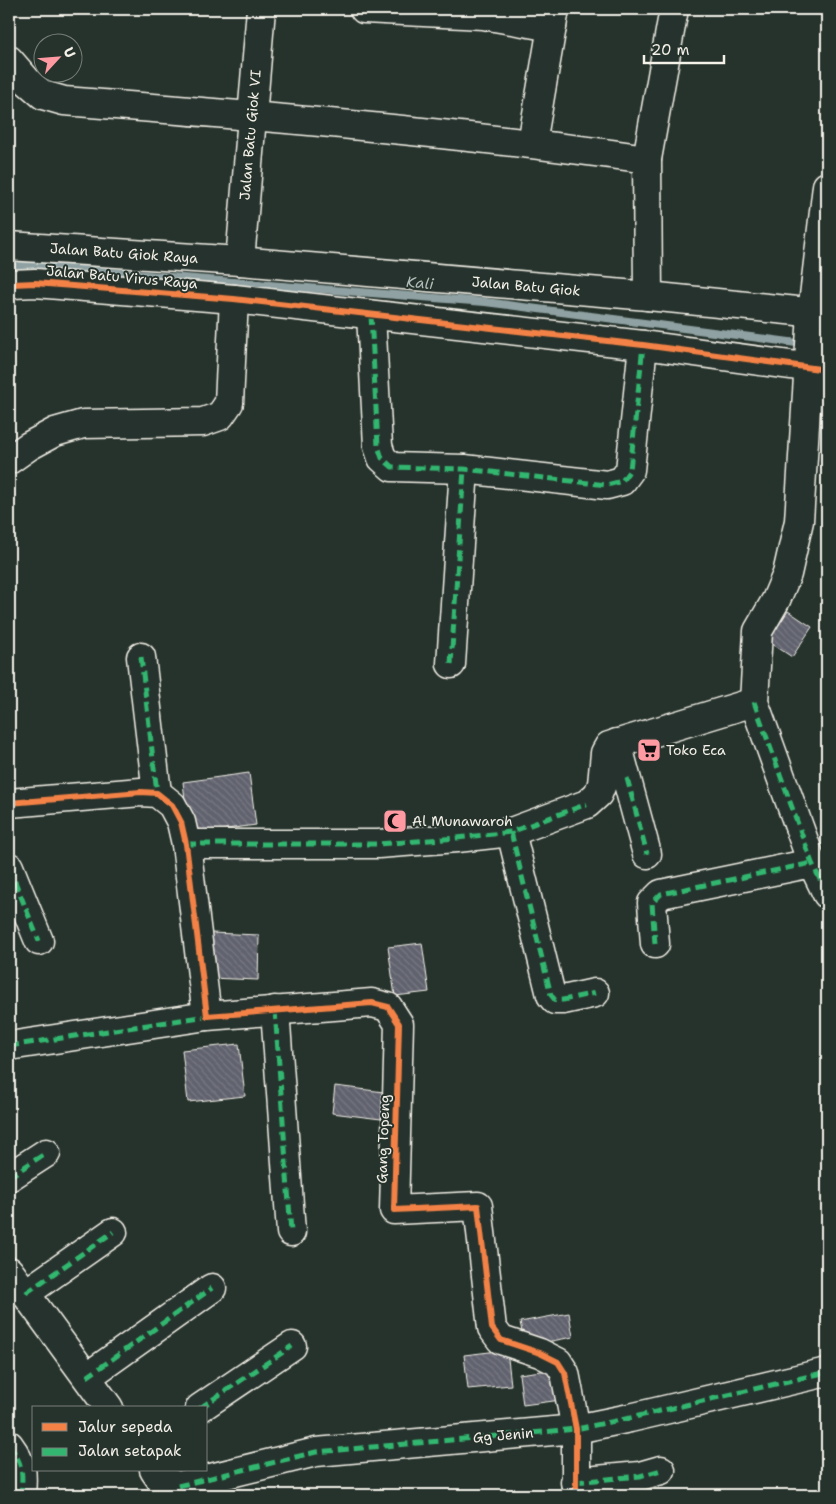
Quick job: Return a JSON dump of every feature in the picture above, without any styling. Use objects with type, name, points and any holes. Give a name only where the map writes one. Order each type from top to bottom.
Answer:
[{"type":"street","name":"Jalan Batu Giok VI","points":[[240,261],[261,9]]},
{"type":"street","points":[[364,9],[482,12],[554,18],[532,143]]},
{"type":"street","points":[[648,296],[647,158],[674,9]]},
{"type":"street","points":[[9,60],[28,82],[43,95],[64,101],[252,116],[532,143],[647,158]]},
{"type":"street","points":[[827,186],[815,365],[799,521],[787,574],[776,600],[758,631],[754,702],[812,863],[827,894]]},
{"type":"street","name":"Jalan Batu Giok Raya","points":[[9,246],[240,261]]},
{"type":"street","name":"Jalan Batu Giok","points":[[240,261],[648,296],[817,319]]},
{"type":"street","name":"Jalan Batu Virus Raya","points":[[9,286],[12,284],[35,282],[234,299],[815,365]]},
{"type":"street","points":[[9,460],[29,446],[55,432],[83,424],[203,422],[220,416],[229,403],[234,299]]},
{"type":"street","points":[[371,315],[378,446],[382,458],[392,467],[464,469],[607,486],[622,481],[630,470],[643,345]]},
{"type":"street","points":[[451,664],[464,469]]},
{"type":"street","points":[[141,657],[157,793]]},
{"type":"street","points":[[186,844],[378,844],[511,832],[587,804],[598,794],[602,784],[605,753],[609,746],[754,702]]},
{"type":"street","points":[[617,743],[647,854]]},
{"type":"street","points":[[9,803],[141,792],[157,793],[172,806],[181,822],[186,844],[207,1016]]},
{"type":"street","points":[[511,832],[551,995],[555,1000],[563,1000],[594,993]]},
{"type":"street","points":[[655,944],[652,903],[661,894],[812,863]]},
{"type":"street","points":[[9,867],[39,941]]},
{"type":"street","name":"Gang Topeng","points":[[9,1046],[207,1016],[372,1003],[388,1008],[398,1024],[394,1210],[478,1206],[492,1328],[501,1340],[540,1353],[558,1362],[565,1373],[576,1429],[575,1489]]},
{"type":"street","points":[[276,1010],[291,1232]]},
{"type":"street","points":[[9,1177],[46,1153]]},
{"type":"street","points":[[26,1293],[113,1232]]},
{"type":"street","points":[[9,1271],[108,1406]]},
{"type":"street","points":[[87,1377],[212,1288]]},
{"type":"street","points":[[203,1406],[292,1346]]},
{"type":"street","name":"Gg Jenin","points":[[155,1472],[161,1480],[178,1486],[316,1452],[576,1429],[827,1372]]},
{"type":"street","points":[[9,1445],[21,1464],[23,1474],[21,1495]]},
{"type":"street","points":[[575,1489],[661,1470]]},
{"type":"building","points":[[788,611],[812,627],[792,657],[768,641]]},
{"type":"building","points":[[249,773],[256,825],[189,834],[183,782]]},
{"type":"building","points":[[211,933],[259,935],[258,980],[209,978]]},
{"type":"building","points":[[422,943],[429,992],[395,996],[388,947]]},
{"type":"building","points":[[239,1044],[245,1096],[188,1102],[182,1050]]},
{"type":"building","points":[[335,1086],[384,1092],[381,1119],[332,1113]]},
{"type":"building","points":[[569,1313],[573,1337],[525,1346],[520,1322]]},
{"type":"building","points":[[507,1350],[511,1385],[468,1389],[464,1355]]},
{"type":"building","points":[[556,1369],[561,1400],[523,1405],[519,1374]]},
{"type":"waterway","name":"Kali","points":[[9,269],[20,265],[485,302],[827,347]]},
{"type":"marked path","points":[[371,315],[378,446],[382,458],[392,467],[464,469],[607,485],[622,481],[630,470],[643,345]]},
{"type":"marked path","points":[[451,664],[464,469]]},
{"type":"marked path","points":[[141,657],[157,793]]},
{"type":"marked path","points":[[754,702],[812,863],[827,894]]},
{"type":"marked path","points":[[627,778],[647,854]]},
{"type":"marked path","points":[[186,844],[378,844],[457,838],[511,832],[587,804]]},
{"type":"marked path","points":[[511,832],[551,995],[555,1000],[563,1000],[595,993]]},
{"type":"marked path","points":[[655,944],[652,903],[661,894],[812,863]]},
{"type":"marked path","points":[[9,867],[39,941]]},
{"type":"marked path","points":[[275,1010],[291,1232]]},
{"type":"marked path","points":[[9,1046],[207,1016]]},
{"type":"marked path","points":[[9,1177],[46,1153]]},
{"type":"marked path","points":[[26,1293],[113,1232]]},
{"type":"marked path","points":[[87,1377],[212,1288]]},
{"type":"marked path","points":[[203,1406],[292,1346]]},
{"type":"marked path","points":[[178,1486],[316,1452],[576,1429],[827,1372]]},
{"type":"marked path","points":[[9,1445],[21,1468],[21,1495]]},
{"type":"marked path","points":[[575,1482],[640,1476],[661,1470]]},
{"type":"cycle path","points":[[9,286],[12,284],[35,283],[234,299],[643,345],[827,370]]},
{"type":"cycle path","points":[[9,803],[141,792],[157,793],[172,805],[181,822],[186,844],[207,1016],[372,1003],[388,1007],[399,1024],[394,1210],[478,1206],[492,1328],[501,1340],[540,1353],[558,1362],[565,1373],[576,1429],[576,1495]]},
{"type":"place","name":"Toko Eca","points":[[649,750]]},
{"type":"place","name":"Al Munawaroh","points":[[395,821]]}]
